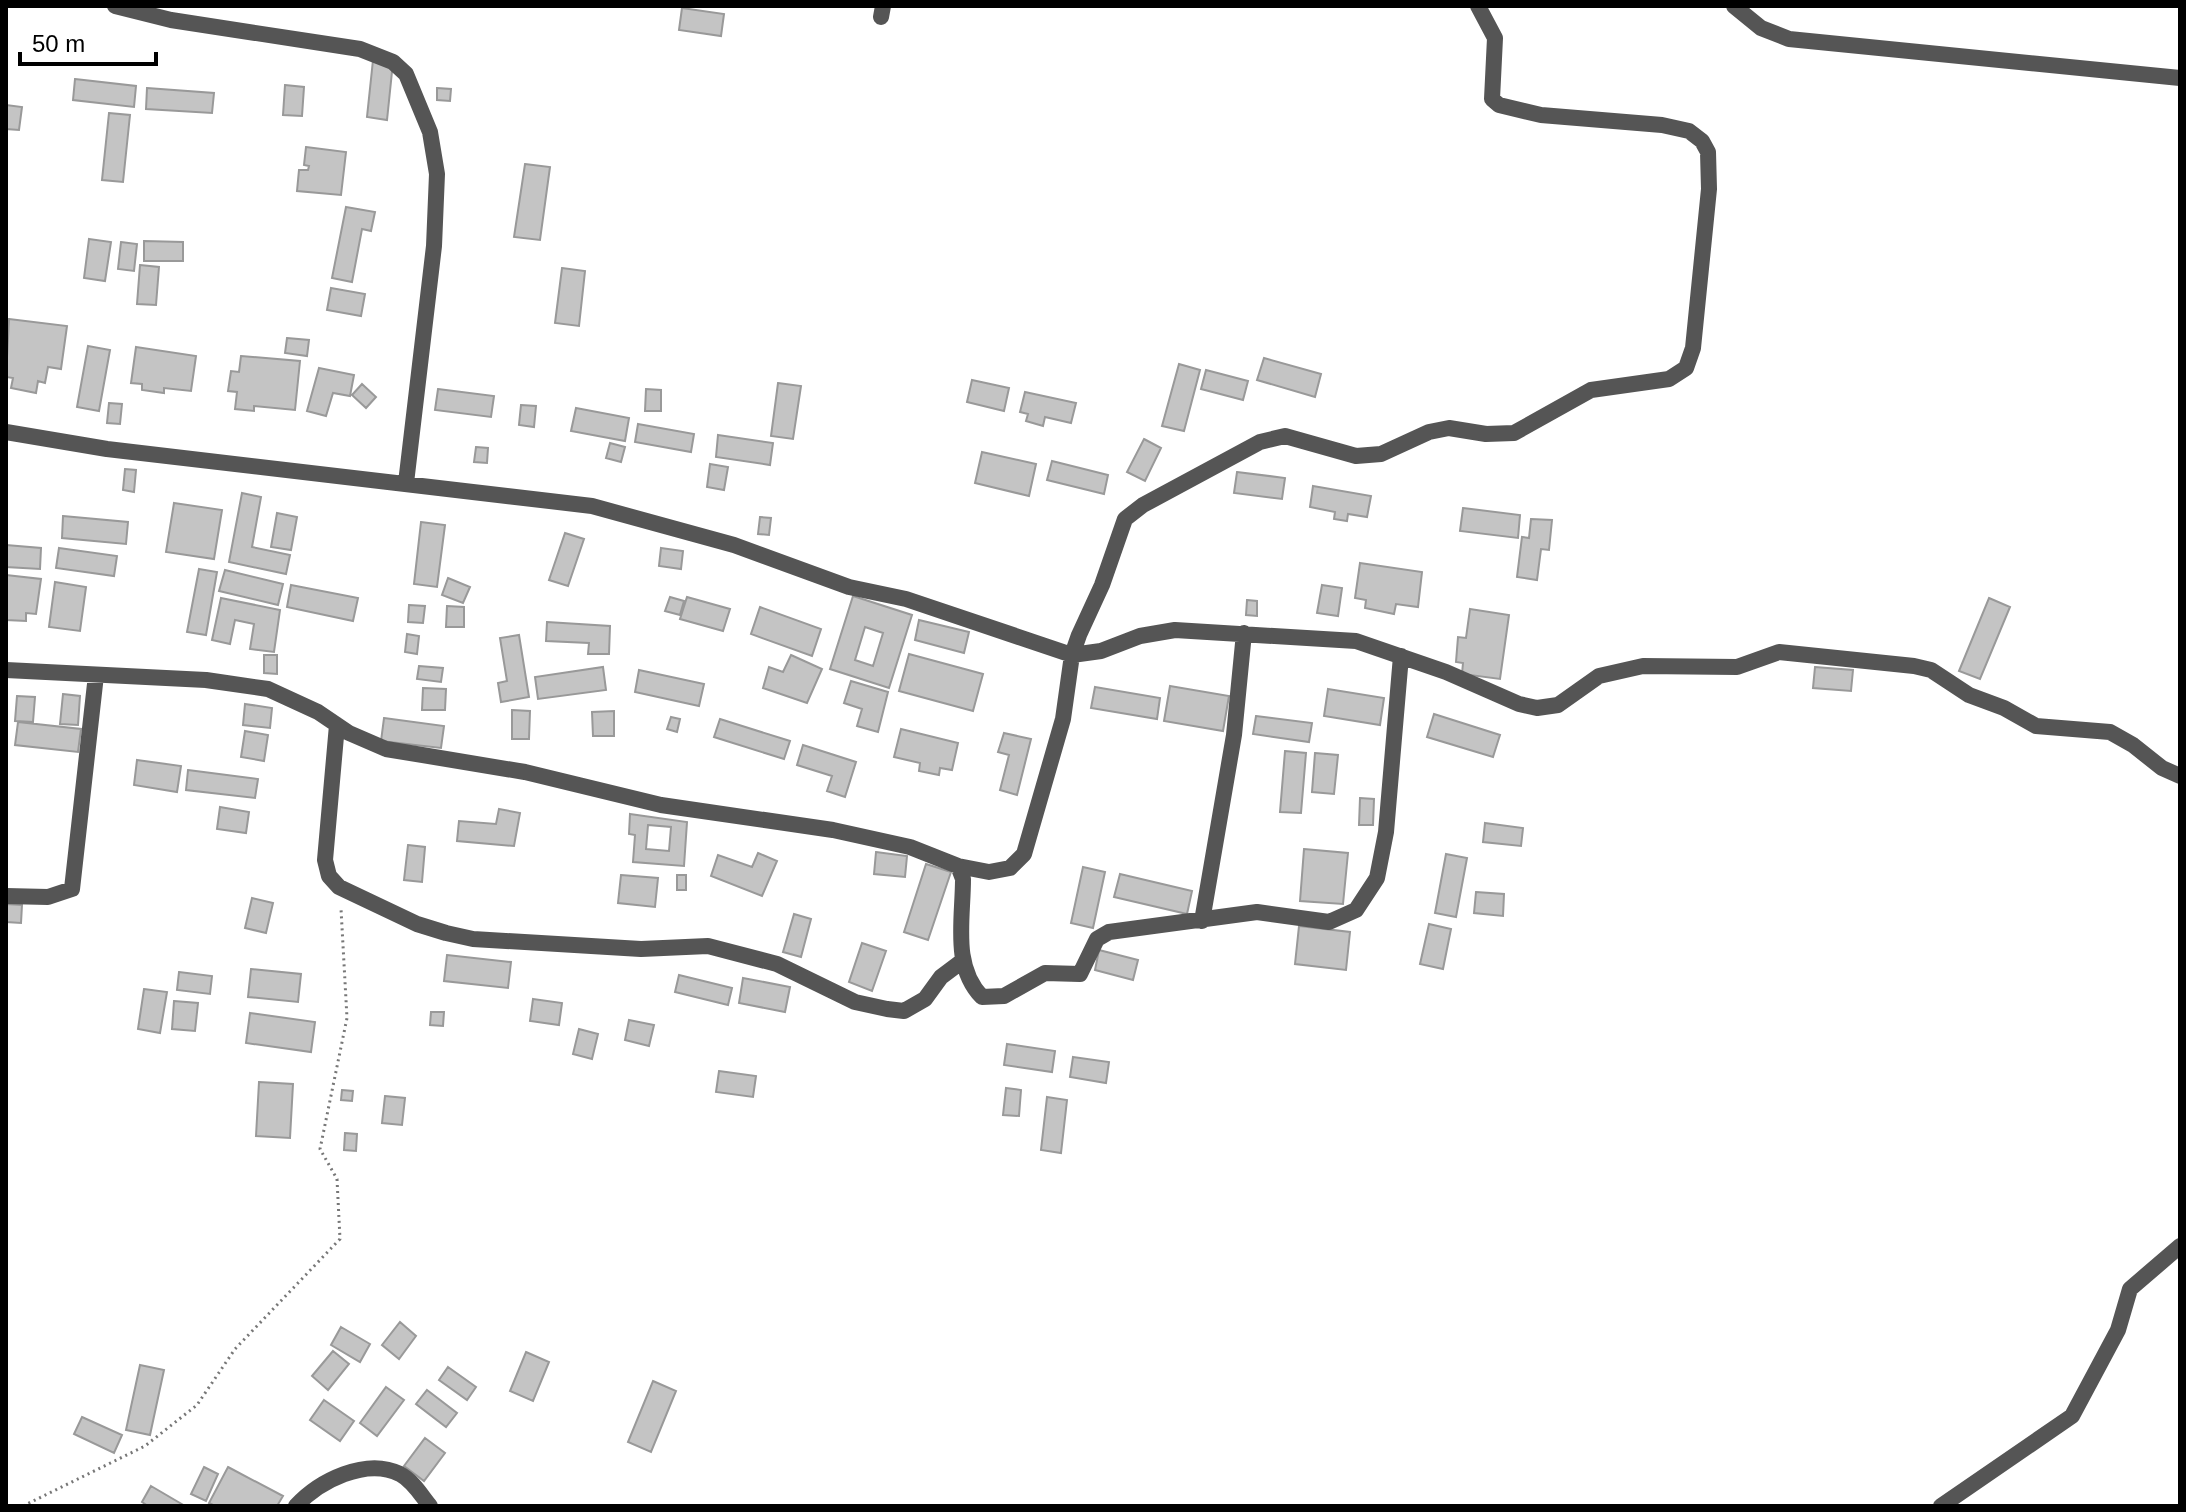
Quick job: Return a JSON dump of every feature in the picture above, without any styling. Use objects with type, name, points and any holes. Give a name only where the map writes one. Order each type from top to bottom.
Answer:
[{"type":"street","points":[[115,6],[171,20],[360,49],[393,62],[406,74],[430,132],[437,174],[434,246],[406,483]]},
{"type":"street","points":[[6,670],[206,680],[268,689],[294,699],[386,749],[525,772],[661,805],[833,830],[910,847],[958,866],[989,872],[1010,868],[1024,854],[1063,719],[1072,655],[1125,519],[1143,505],[1260,442],[1285,436],[1356,456],[1381,454],[1429,432],[1449,428],[1486,434],[1514,433],[1591,390],[1669,379],[1686,368],[1693,348],[1709,189],[1708,152],[1702,141],[1689,131],[1662,125],[1541,115],[1499,105],[1492,99],[1495,38],[1478,6]]},
{"type":"street","points":[[1734,6],[1761,28],[1789,39],[2180,78]]},
{"type":"street","points":[[6,432],[107,449],[592,506],[734,545],[849,587],[906,599],[1072,655],[1101,651],[1140,636],[1175,630],[1356,641],[1481,685],[1519,704],[1537,708],[1558,705],[1599,676],[1643,666],[1737,667],[1779,652],[1914,666],[1931,670],[1969,695],[2004,708],[2036,726],[2052,730],[2094,728],[2110,732],[2133,745],[2162,768],[2180,776]]},
{"type":"street","points":[[1202,921],[1234,735],[1244,633]]},
{"type":"street","points":[[958,866],[963,879],[961,962],[969,984],[982,997],[1004,996],[1045,973],[1080,974],[1097,939],[1109,932],[1257,912],[1329,922],[1356,910],[1377,878],[1386,832],[1401,656]]},
{"type":"street","points":[[6,896],[48,897],[72,889],[76,876],[96,675]]},
{"type":"street","points":[[337,725],[325,860],[329,876],[339,887],[417,924],[473,939],[641,949],[708,946],[777,964],[855,1002],[904,1011],[925,999],[941,977],[961,962]]},
{"type":"street","points":[[1941,1506],[2072,1416],[2118,1330],[2130,1289],[2180,1246]]},
{"type":"street","points":[[296,1506],[309,1493],[339,1476],[384,1469],[399,1474],[414,1485],[430,1506]]},
{"type":"path","points":[[23,1506],[145,1446],[197,1405],[235,1349],[340,1239],[337,1179],[320,1149],[347,1018],[339,887]]},
{"type":"building","points":[[682,8],[724,14],[721,36],[679,30]]},
{"type":"building","points":[[373,60],[393,62],[387,120],[367,117]]},
{"type":"building","points":[[75,79],[136,86],[134,107],[73,100]]},
{"type":"building","points":[[285,85],[304,87],[302,116],[283,115]]},
{"type":"building","points":[[147,88],[214,93],[212,113],[146,109]]},
{"type":"building","points":[[437,88],[451,89],[450,101],[437,100]]},
{"type":"building","points":[[6,105],[22,107],[19,130],[6,129]]},
{"type":"building","points":[[109,113],[130,115],[123,182],[102,180]]},
{"type":"building","points":[[306,147],[346,152],[341,195],[297,191],[299,170],[308,170],[309,166],[304,165]]},
{"type":"building","points":[[525,164],[550,167],[540,240],[514,237]]},
{"type":"building","points":[[346,207],[375,212],[371,231],[362,229],[352,282],[332,278]]},
{"type":"building","points":[[89,239],[111,242],[105,281],[84,278]]},
{"type":"building","points":[[144,241],[183,242],[183,261],[144,261]]},
{"type":"building","points":[[121,242],[137,244],[134,271],[118,269]]},
{"type":"building","points":[[140,265],[159,267],[156,305],[137,304]]},
{"type":"building","points":[[562,268],[585,271],[579,326],[555,323]]},
{"type":"building","points":[[331,288],[365,294],[361,316],[327,310]]},
{"type":"building","points":[[9,319],[67,326],[61,369],[48,367],[45,383],[38,381],[36,393],[11,388],[13,378],[6,377]]},
{"type":"building","points":[[287,338],[309,340],[307,356],[285,353]]},
{"type":"building","points":[[88,346],[110,350],[99,411],[77,407]]},
{"type":"building","points":[[136,347],[196,356],[191,391],[164,388],[164,393],[142,390],[142,384],[131,383]]},
{"type":"building","points":[[241,356],[300,361],[295,410],[254,406],[254,411],[235,409],[237,392],[228,391],[231,371],[239,372]]},
{"type":"building","points":[[1264,358],[1321,374],[1315,397],[1257,380]]},
{"type":"building","points":[[1179,364],[1200,370],[1184,431],[1162,426]]},
{"type":"building","points":[[319,368],[354,375],[350,396],[333,393],[326,416],[307,411]]},
{"type":"building","points":[[1206,370],[1248,381],[1243,400],[1201,389]]},
{"type":"building","points":[[972,380],[1009,388],[1004,411],[967,402]]},
{"type":"building","points":[[778,383],[801,386],[793,439],[771,436]]},
{"type":"building","points":[[362,384],[376,397],[366,408],[352,395]]},
{"type":"building","points":[[438,389],[494,396],[491,417],[435,410]]},
{"type":"building","points":[[646,389],[661,390],[661,411],[645,411]]},
{"type":"building","points":[[1025,392],[1076,403],[1071,423],[1045,417],[1043,426],[1026,421],[1028,414],[1020,412]]},
{"type":"building","points":[[109,403],[122,404],[120,424],[107,423]]},
{"type":"building","points":[[521,405],[536,406],[534,427],[519,425]]},
{"type":"building","points":[[576,408],[629,418],[625,441],[571,431]]},
{"type":"building","points":[[638,424],[694,434],[691,452],[635,442]]},
{"type":"building","points":[[718,435],[773,443],[770,465],[716,457]]},
{"type":"building","points":[[1144,439],[1161,448],[1145,481],[1127,472]]},
{"type":"building","points":[[610,443],[625,447],[621,462],[606,458]]},
{"type":"building","points":[[476,447],[488,448],[487,463],[474,462]]},
{"type":"building","points":[[982,452],[1036,464],[1029,496],[975,483]]},
{"type":"building","points":[[1052,461],[1108,475],[1104,494],[1047,480]]},
{"type":"building","points":[[710,464],[728,467],[724,490],[707,487]]},
{"type":"building","points":[[125,469],[136,470],[134,492],[123,490]]},
{"type":"building","points":[[1237,472],[1285,478],[1282,499],[1234,493]]},
{"type":"building","points":[[1313,486],[1371,496],[1367,517],[1348,514],[1347,521],[1334,519],[1335,512],[1310,507]]},
{"type":"building","points":[[242,493],[261,497],[252,547],[290,555],[286,574],[229,562]]},
{"type":"building","points":[[174,503],[222,510],[214,559],[166,552]]},
{"type":"building","points":[[1463,508],[1520,515],[1518,538],[1460,531]]},
{"type":"building","points":[[277,513],[297,517],[291,550],[271,547]]},
{"type":"building","points":[[63,516],[128,522],[126,544],[62,538]]},
{"type":"building","points":[[760,517],[771,518],[769,535],[758,534]]},
{"type":"building","points":[[1531,519],[1552,520],[1549,550],[1541,549],[1537,580],[1517,577],[1522,537],[1529,538]]},
{"type":"building","points":[[421,522],[445,525],[437,587],[414,584]]},
{"type":"building","points":[[565,533],[584,539],[568,586],[549,580]]},
{"type":"building","points":[[6,545],[41,548],[40,569],[6,567]]},
{"type":"building","points":[[59,548],[117,556],[114,576],[56,568]]},
{"type":"building","points":[[661,548],[683,551],[681,569],[659,566]]},
{"type":"building","points":[[1360,563],[1422,572],[1418,607],[1396,604],[1394,614],[1365,608],[1366,600],[1355,598]]},
{"type":"building","points":[[199,569],[217,572],[206,635],[187,632]]},
{"type":"building","points":[[225,570],[283,584],[278,605],[219,591]]},
{"type":"building","points":[[6,575],[41,579],[36,614],[26,613],[26,621],[6,620]]},
{"type":"building","points":[[448,578],[470,587],[463,603],[442,595]]},
{"type":"building","points":[[55,582],[86,587],[80,631],[49,627]]},
{"type":"building","points":[[291,585],[358,598],[353,621],[287,607]]},
{"type":"building","points":[[1322,585],[1342,588],[1338,616],[1317,613]]},
{"type":"building","points":[[853,596],[912,615],[889,688],[830,669]],"holes":[[[865,627],[883,633],[873,666],[855,660]]]},
{"type":"building","points":[[670,597],[684,601],[680,615],[665,611]]},
{"type":"building","points":[[687,597],[730,609],[723,631],[680,619]]},
{"type":"building","points":[[221,598],[280,610],[274,652],[250,649],[254,624],[235,620],[230,644],[212,640]]},
{"type":"building","points":[[1989,598],[2010,607],[1980,679],[1959,671]]},
{"type":"building","points":[[1247,600],[1257,601],[1257,616],[1246,615]]},
{"type":"building","points":[[409,605],[425,606],[423,623],[408,622]]},
{"type":"building","points":[[447,606],[464,607],[464,627],[446,627]]},
{"type":"building","points":[[760,607],[821,629],[812,656],[751,634]]},
{"type":"building","points":[[1470,609],[1509,615],[1500,679],[1462,674],[1463,663],[1456,662],[1458,637],[1466,638]]},
{"type":"building","points":[[919,620],[969,632],[964,653],[915,640]]},
{"type":"building","points":[[547,622],[610,626],[609,654],[588,654],[589,643],[546,641]]},
{"type":"building","points":[[407,634],[419,636],[417,654],[405,652]]},
{"type":"building","points":[[519,635],[529,697],[501,702],[498,683],[507,681],[500,638]]},
{"type":"building","points":[[909,654],[983,674],[973,711],[899,691]]},
{"type":"building","points":[[264,655],[277,655],[277,674],[264,673]]},
{"type":"building","points":[[791,655],[822,669],[807,703],[763,688],[769,667],[783,672]]},
{"type":"building","points":[[419,666],[443,668],[441,682],[417,679]]},
{"type":"building","points":[[603,667],[606,690],[538,699],[535,677]]},
{"type":"building","points":[[1815,667],[1853,670],[1851,691],[1813,688]]},
{"type":"building","points":[[639,670],[704,684],[699,706],[635,692]]},
{"type":"building","points":[[851,681],[888,692],[878,732],[857,726],[862,709],[844,703]]},
{"type":"building","points":[[1170,686],[1229,696],[1223,731],[1164,721]]},
{"type":"building","points":[[1095,687],[1160,698],[1157,719],[1091,708]]},
{"type":"building","points":[[423,688],[446,689],[445,710],[422,710]]},
{"type":"building","points":[[1328,689],[1384,698],[1380,725],[1324,716]]},
{"type":"building","points":[[63,694],[80,696],[78,725],[60,724]]},
{"type":"building","points":[[17,696],[35,697],[33,722],[15,721]]},
{"type":"building","points":[[245,704],[272,708],[270,728],[243,725]]},
{"type":"building","points":[[512,710],[530,711],[529,739],[512,739]]},
{"type":"building","points":[[614,711],[614,736],[593,736],[592,712]]},
{"type":"building","points":[[1434,714],[1500,735],[1493,757],[1427,737]]},
{"type":"building","points":[[1256,716],[1312,723],[1309,742],[1253,734]]},
{"type":"building","points":[[671,717],[680,719],[677,732],[667,729]]},
{"type":"building","points":[[384,718],[444,726],[441,748],[381,741]]},
{"type":"building","points":[[720,719],[790,741],[784,759],[714,737]]},
{"type":"building","points":[[18,722],[81,729],[78,752],[15,745]]},
{"type":"building","points":[[901,729],[958,743],[952,770],[940,768],[939,775],[919,771],[920,763],[894,757]]},
{"type":"building","points":[[245,731],[268,735],[264,761],[241,757]]},
{"type":"building","points":[[1004,733],[1031,739],[1017,795],[1000,790],[1009,755],[998,752]]},
{"type":"building","points":[[803,745],[856,762],[845,797],[827,791],[832,776],[797,765]]},
{"type":"building","points":[[1285,751],[1306,753],[1301,813],[1280,812]]},
{"type":"building","points":[[1315,753],[1338,755],[1334,794],[1312,792]]},
{"type":"building","points":[[137,760],[181,766],[177,792],[134,785]]},
{"type":"building","points":[[188,770],[258,779],[255,798],[186,790]]},
{"type":"building","points":[[1360,798],[1374,799],[1373,825],[1359,825]]},
{"type":"building","points":[[220,807],[249,812],[246,833],[217,829]]},
{"type":"building","points":[[499,809],[520,813],[514,846],[457,841],[459,821],[496,824]]},
{"type":"building","points":[[630,814],[687,822],[684,866],[633,862],[635,835],[629,834]],"holes":[[[648,825],[671,827],[669,851],[646,849]]]},
{"type":"building","points":[[1485,823],[1523,828],[1521,846],[1483,842]]},
{"type":"building","points":[[408,845],[425,847],[422,882],[404,880]]},
{"type":"building","points":[[1304,849],[1348,853],[1343,904],[1300,901]]},
{"type":"building","points":[[876,852],[907,856],[905,877],[874,874]]},
{"type":"building","points":[[758,853],[777,861],[762,896],[711,876],[718,855],[752,867]]},
{"type":"building","points":[[1446,854],[1467,858],[1456,917],[1435,913]]},
{"type":"building","points":[[926,864],[951,872],[928,940],[904,932]]},
{"type":"building","points":[[1083,867],[1105,872],[1093,928],[1071,923]]},
{"type":"building","points":[[1120,874],[1192,891],[1187,914],[1114,897]]},
{"type":"building","points":[[621,875],[658,878],[655,907],[618,903]]},
{"type":"building","points":[[677,875],[686,875],[686,890],[677,890]]},
{"type":"building","points":[[1476,892],[1504,894],[1503,916],[1474,913]]},
{"type":"building","points":[[252,898],[273,903],[266,933],[245,928]]},
{"type":"building","points":[[6,904],[22,905],[21,923],[6,922]]},
{"type":"building","points":[[794,914],[811,919],[801,957],[783,952]]},
{"type":"building","points":[[1429,924],[1451,929],[1443,969],[1420,964]]},
{"type":"building","points":[[1299,926],[1350,932],[1346,970],[1295,964]]},
{"type":"building","points":[[862,943],[886,951],[872,991],[849,982]]},
{"type":"building","points":[[1099,950],[1138,960],[1133,980],[1095,970]]},
{"type":"building","points":[[447,955],[511,962],[508,988],[444,981]]},
{"type":"building","points":[[251,969],[301,974],[298,1002],[248,997]]},
{"type":"building","points":[[179,972],[212,976],[210,994],[177,990]]},
{"type":"building","points":[[679,975],[732,988],[728,1005],[675,992]]},
{"type":"building","points":[[743,978],[790,987],[785,1012],[739,1003]]},
{"type":"building","points":[[144,989],[167,992],[160,1033],[138,1029]]},
{"type":"building","points":[[533,999],[562,1003],[559,1025],[530,1021]]},
{"type":"building","points":[[174,1001],[198,1003],[195,1031],[172,1029]]},
{"type":"building","points":[[431,1012],[444,1012],[443,1026],[430,1025]]},
{"type":"building","points":[[250,1013],[315,1022],[311,1052],[246,1043]]},
{"type":"building","points":[[629,1020],[654,1025],[649,1046],[625,1040]]},
{"type":"building","points":[[579,1029],[598,1034],[592,1059],[573,1054]]},
{"type":"building","points":[[1007,1044],[1055,1051],[1052,1072],[1004,1065]]},
{"type":"building","points":[[1073,1057],[1109,1062],[1106,1083],[1070,1077]]},
{"type":"building","points":[[719,1071],[756,1076],[753,1097],[716,1092]]},
{"type":"building","points":[[259,1082],[293,1084],[290,1138],[256,1136]]},
{"type":"building","points":[[1006,1088],[1021,1090],[1019,1116],[1003,1115]]},
{"type":"building","points":[[342,1090],[353,1091],[352,1101],[341,1100]]},
{"type":"building","points":[[385,1096],[405,1098],[402,1125],[382,1123]]},
{"type":"building","points":[[1047,1097],[1067,1100],[1061,1153],[1041,1150]]},
{"type":"building","points":[[345,1133],[357,1134],[356,1151],[344,1150]]},
{"type":"building","points":[[400,1322],[416,1336],[399,1359],[382,1345]]},
{"type":"building","points":[[341,1327],[370,1344],[360,1362],[331,1345]]},
{"type":"building","points":[[333,1351],[349,1364],[328,1390],[312,1376]]},
{"type":"building","points":[[526,1352],[549,1362],[533,1401],[510,1391]]},
{"type":"building","points":[[140,1365],[164,1370],[150,1435],[126,1430]]},
{"type":"building","points":[[448,1367],[476,1387],[467,1400],[439,1380]]},
{"type":"building","points":[[653,1381],[676,1391],[651,1452],[628,1442]]},
{"type":"building","points":[[386,1387],[404,1400],[377,1436],[360,1423]]},
{"type":"building","points":[[427,1390],[457,1413],[446,1427],[416,1404]]},
{"type":"building","points":[[324,1400],[354,1421],[340,1441],[310,1420]]},
{"type":"building","points":[[82,1417],[122,1435],[114,1453],[74,1434]]},
{"type":"building","points":[[425,1438],[445,1453],[424,1481],[404,1466]]},
{"type":"building","points":[[204,1467],[218,1474],[206,1501],[191,1494]]},
{"type":"building","points":[[228,1467],[283,1496],[277,1506],[215,1506],[209,1503]]},
{"type":"building","points":[[151,1486],[185,1506],[148,1506],[142,1502]]}]
